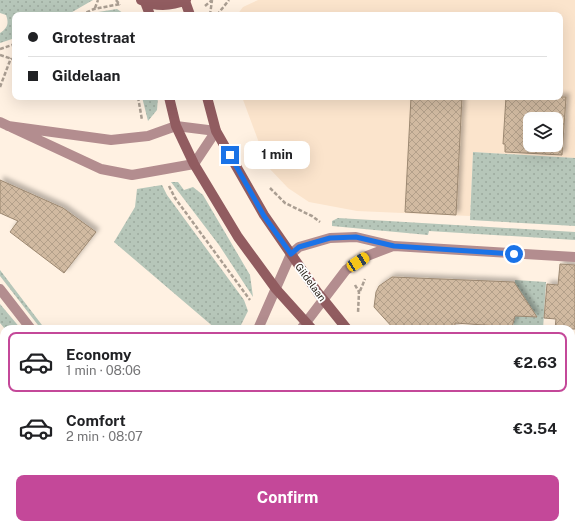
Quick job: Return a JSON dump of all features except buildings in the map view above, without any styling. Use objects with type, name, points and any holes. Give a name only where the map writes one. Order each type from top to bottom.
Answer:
[{"type":"street","points":[[143,1],[159,5],[172,5],[186,0],[189,12]]},
{"type":"street","points":[[143,1],[148,12]]},
{"type":"street","points":[[170,100],[176,126],[194,164],[238,237],[304,325]]},
{"type":"street","name":"Gildelaan","points":[[208,100],[216,131],[264,216],[323,300],[344,325]]},
{"type":"street","points":[[4,124],[111,140],[148,136],[176,126],[216,131],[194,164],[132,175],[101,170],[4,124]]},
{"type":"street","points":[[260,325],[291,254],[299,247],[330,238],[356,237],[393,246],[575,257]]},
{"type":"street","points":[[307,325],[323,300],[346,270],[367,256],[393,246]]},
{"type":"street","points":[[0,289],[28,325]]},
{"type":"path","points":[[94,9],[98,0]]},
{"type":"path","points":[[88,12],[94,9],[120,4],[116,0]]},
{"type":"path","points":[[210,12],[212,0]]},
{"type":"path","points":[[220,12],[230,0]]},
{"type":"path","points":[[0,49],[12,45]]},
{"type":"path","points":[[0,55],[11,58],[0,87]]},
{"type":"path","points":[[138,100],[143,126]]},
{"type":"path","points":[[167,182],[175,198],[252,302]]},
{"type":"path","points":[[270,187],[285,203],[312,216],[325,227]]},
{"type":"path","points":[[352,280],[359,292],[358,312],[360,318]]},
{"type":"shaded area","points":[[258,0],[575,0],[575,158],[473,152],[470,216],[357,211],[309,202],[288,188],[268,167],[243,100],[563,100],[563,12],[239,12],[243,7]]},
{"type":"green space","points":[[0,0],[93,0],[72,12],[12,12],[12,39],[0,43],[0,33],[5,29],[8,23],[6,15],[0,13]]},
{"type":"green space","points":[[117,9],[122,12],[98,12]]},
{"type":"green space","points":[[143,100],[158,100],[157,110],[148,121]]},
{"type":"green space","points":[[473,152],[575,158],[575,226],[470,220]]},
{"type":"green space","points":[[171,182],[178,182],[184,190],[193,187],[203,195],[250,275],[253,297],[219,245]]},
{"type":"green space","points":[[162,185],[167,195],[244,300],[248,311],[241,325],[211,325],[114,242],[135,207],[137,189]]},
{"type":"green space","points":[[338,218],[575,232],[575,240],[429,231],[428,235],[332,226],[332,221]]},
{"type":"green space","points":[[0,270],[42,325],[38,325],[0,276]]},
{"type":"green space","points":[[515,280],[546,282],[543,325],[513,325]]},
{"type":"green space","points":[[0,304],[18,325],[2,325],[0,323]]},
{"type":"route","points":[[230,155],[264,216],[291,254],[299,247],[330,238],[356,237],[394,246],[514,254]]}]
